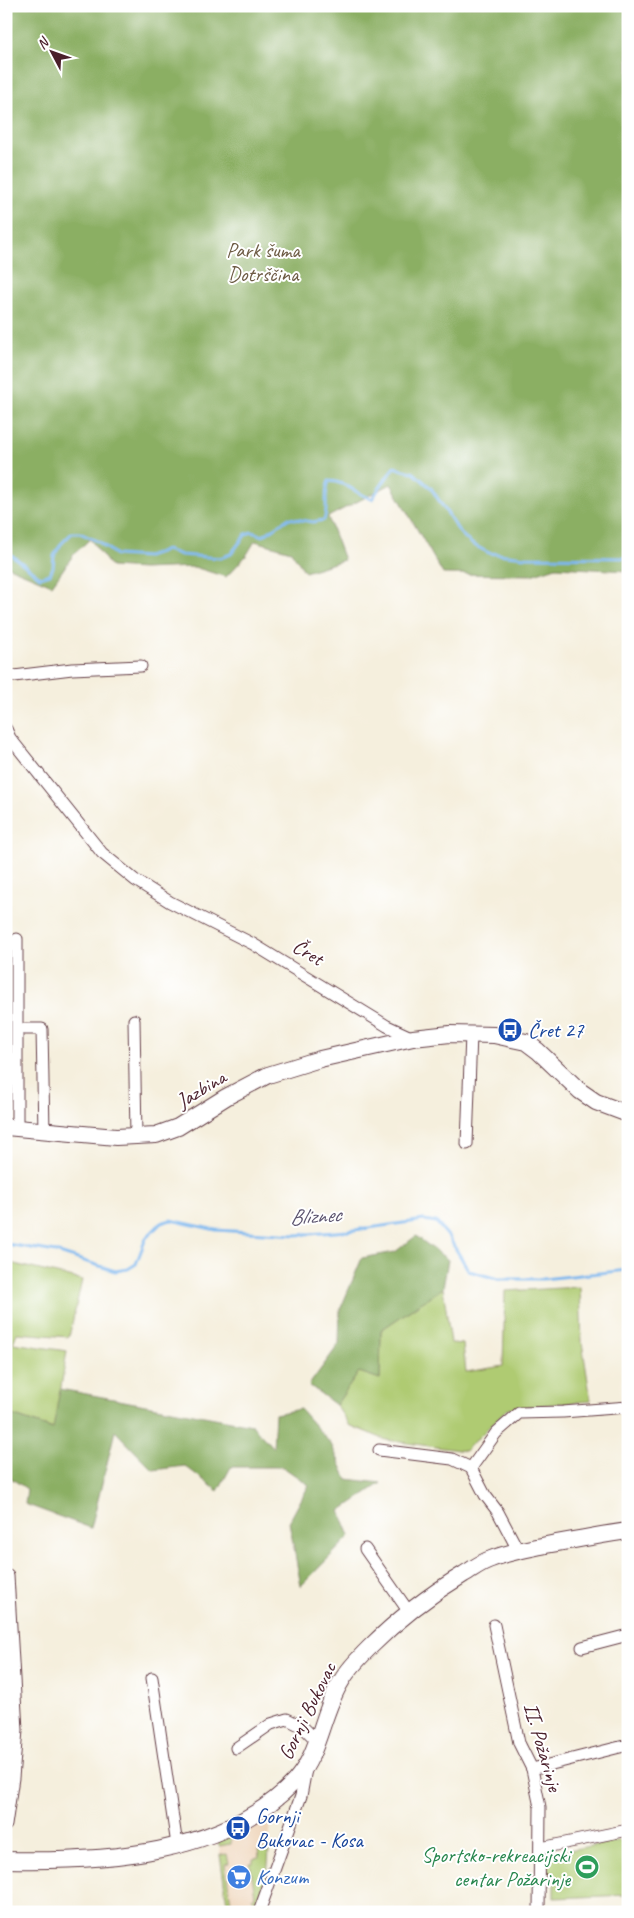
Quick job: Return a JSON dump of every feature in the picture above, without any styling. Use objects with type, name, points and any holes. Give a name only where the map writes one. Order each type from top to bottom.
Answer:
[{"type":"street","points":[[6,676],[72,669],[141,666]]},
{"type":"street","name":"Čret","points":[[8,735],[102,853],[135,880],[170,902],[253,944],[387,1026],[413,1038]]},
{"type":"street","points":[[12,1128],[17,939]]},
{"type":"street","points":[[134,1020],[136,1136]]},
{"type":"street","points":[[25,1029],[42,1029],[44,1132]]},
{"type":"street","points":[[467,1144],[471,1034]]},
{"type":"street","points":[[413,1038],[471,1034],[494,1035],[526,1042],[538,1050],[580,1091],[596,1102],[628,1114]]},
{"type":"street","name":"Jazbina","points":[[12,1128],[116,1137],[156,1135],[178,1127],[226,1097],[268,1075],[320,1059],[413,1038]]},
{"type":"street","points":[[471,1468],[496,1433],[520,1413],[628,1407]]},
{"type":"street","points":[[380,1450],[452,1459],[471,1468],[485,1495],[498,1512],[518,1550]]},
{"type":"street","name":"Gornji Bukovac","points":[[6,1860],[71,1860],[108,1857],[177,1845],[220,1831],[253,1814],[281,1794],[307,1766],[318,1742],[329,1708],[344,1677],[372,1645],[409,1612],[450,1582],[490,1559],[518,1550],[628,1531]]},
{"type":"street","points":[[365,1549],[409,1612]]},
{"type":"street","points":[[6,1575],[8,1576],[11,1606],[17,1730],[13,1778],[6,1825]]},
{"type":"street","name":"II. Požarinje","points":[[494,1625],[519,1743],[532,1769],[540,1807],[539,1912]]},
{"type":"street","points":[[582,1647],[628,1635]]},
{"type":"street","points":[[152,1678],[177,1845]]},
{"type":"street","points":[[236,1748],[271,1724],[287,1719],[303,1727],[318,1742]]},
{"type":"street","points":[[532,1769],[628,1745]]},
{"type":"street","points":[[259,1912],[301,1796],[307,1766]]},
{"type":"street","points":[[541,1848],[628,1830]]},
{"type":"shaded area","points":[[272,1806],[267,1879],[254,1912],[228,1912],[218,1837]]},
{"type":"green space","name":"Park šuma Dotrščina","points":[[6,6],[628,6],[628,571],[556,567],[531,575],[443,574],[391,484],[328,517],[344,560],[305,572],[291,551],[255,541],[246,556],[226,577],[194,567],[143,569],[111,567],[90,539],[74,554],[52,585],[6,566]]},
{"type":"green space","points":[[416,1236],[448,1260],[443,1288],[381,1330],[380,1379],[359,1372],[336,1405],[309,1385],[339,1344],[340,1310],[362,1258],[395,1252]]},
{"type":"green space","points":[[6,1262],[82,1280],[69,1337],[17,1333],[13,1343],[67,1351],[54,1429],[6,1413]]},
{"type":"green space","points":[[580,1287],[582,1342],[591,1401],[508,1408],[465,1451],[386,1440],[349,1425],[336,1405],[359,1372],[380,1379],[381,1330],[443,1288],[451,1343],[463,1344],[466,1372],[503,1366],[505,1291]]},
{"type":"green space","points":[[60,1389],[252,1425],[273,1448],[275,1414],[300,1409],[331,1444],[347,1479],[381,1483],[340,1511],[350,1536],[301,1586],[289,1522],[309,1485],[283,1467],[231,1467],[218,1491],[185,1466],[153,1470],[115,1431],[91,1528],[25,1504],[27,1489],[6,1475],[6,1413],[53,1429]]},
{"type":"green space","points":[[244,1828],[247,1834],[231,1837],[231,1844],[219,1846],[218,1841]]},
{"type":"green space","name":"Sportsko-rekreacijski centar Požarinje","points":[[628,1839],[628,1895],[554,1898],[554,1877],[547,1876],[547,1857],[569,1850]]},
{"type":"green space","points":[[269,1849],[267,1879],[254,1912],[252,1912],[250,1902],[253,1901],[252,1897],[255,1896],[250,1863],[253,1863],[253,1859],[259,1858],[258,1850]]},
{"type":"green space","points":[[227,1854],[229,1863],[225,1864],[232,1909],[228,1910],[220,1855]]},
{"type":"waterway","points":[[6,551],[40,577],[50,574],[54,556],[61,544],[72,533],[80,533],[99,542],[116,555],[147,557],[166,550],[181,555],[220,558],[231,554],[246,534],[252,532],[263,536],[289,518],[313,522],[324,520],[326,491],[329,481],[345,485],[372,499],[394,467],[414,473],[431,488],[460,533],[472,544],[489,553],[525,557],[628,558]]},
{"type":"waterway","name":"Bliznec","points":[[6,1244],[56,1252],[115,1271],[128,1269],[136,1264],[146,1238],[161,1223],[171,1220],[216,1230],[296,1235],[348,1231],[424,1220],[436,1222],[448,1236],[469,1271],[498,1279],[543,1279],[628,1270]]},
{"type":"place","name":"Čret 27","points":[[510,1030]]},
{"type":"place","name":"Gornji Bukovac - Kosa","points":[[238,1828]]},
{"type":"place","name":"Sportsko-rekreacijski centar Požarinje","points":[[587,1867]]},
{"type":"place","name":"Konzum","points":[[239,1877]]}]
